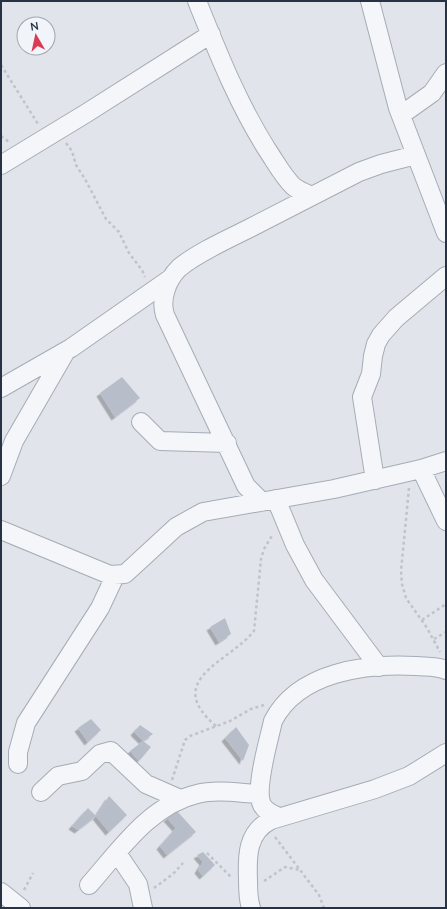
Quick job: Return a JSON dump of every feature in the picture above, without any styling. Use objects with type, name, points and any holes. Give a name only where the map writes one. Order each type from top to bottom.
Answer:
[{"type":"street","points":[[197,1],[237,97],[262,142],[281,172],[293,186],[312,196]]},
{"type":"street","points":[[370,1],[401,115],[446,233]]},
{"type":"street","points":[[1,164],[49,136],[211,34]]},
{"type":"street","points":[[401,115],[432,93],[446,73]]},
{"type":"street","points":[[1,388],[67,350],[170,279],[187,262],[232,237],[359,172],[381,164],[416,155]]},
{"type":"street","points":[[375,480],[362,397],[371,374],[376,344],[381,335],[396,318],[446,276]]},
{"type":"street","points":[[170,279],[167,286],[164,310],[246,486],[269,501],[284,520],[314,580],[379,667]]},
{"type":"street","points":[[1,476],[14,441],[67,350]]},
{"type":"street","points":[[141,422],[160,441],[227,443]]},
{"type":"street","points":[[1,530],[115,576],[124,574],[176,527],[189,519],[215,509],[269,501],[375,480],[446,461]]},
{"type":"street","points":[[416,470],[446,521]]},
{"type":"street","points":[[18,764],[18,752],[26,723],[100,608],[115,576]]},
{"type":"street","points":[[275,818],[263,806],[259,794],[273,721],[281,709],[295,695],[325,677],[346,671],[379,667],[445,664]]},
{"type":"street","points":[[41,792],[58,776],[82,771],[100,754],[111,751],[146,784],[173,796],[199,793],[259,794]]},
{"type":"street","points":[[251,908],[248,883],[249,846],[260,826],[275,818],[375,789],[409,776],[446,753]]},
{"type":"street","points":[[89,885],[128,839],[163,808],[173,796]]},
{"type":"street","points":[[117,853],[134,876],[138,884],[142,903]]},
{"type":"street","points":[[1,892],[21,908]]},
{"type":"path","points":[[1,65],[28,111],[49,136],[68,144],[76,165],[106,219],[119,232],[129,253],[142,270],[150,293]]},
{"type":"path","points":[[416,470],[405,526],[402,584],[406,598],[434,639],[445,664]]},
{"type":"path","points":[[216,726],[204,716],[196,698],[195,692],[198,680],[248,638],[254,630],[261,559],[269,539],[284,520]]},
{"type":"path","points":[[422,620],[446,604]]},
{"type":"path","points":[[434,639],[446,632]]},
{"type":"path","points":[[173,796],[185,740],[194,733],[230,721],[251,709],[270,703]]},
{"type":"path","points":[[275,818],[276,840],[319,895],[324,908]]},
{"type":"path","points":[[207,853],[233,878],[248,883],[262,882],[285,867],[300,870]]},
{"type":"path","points":[[142,903],[183,863]]},
{"type":"building","points":[[122,377],[140,398],[115,417],[100,393]]},
{"type":"building","points":[[225,618],[231,634],[219,642],[210,627]]},
{"type":"building","points":[[91,719],[101,730],[88,742],[78,728]]},
{"type":"building","points":[[140,725],[153,734],[143,741],[134,732]]},
{"type":"building","points":[[236,727],[249,745],[243,761],[225,738]]},
{"type":"building","points":[[143,741],[151,747],[139,761],[130,751]]},
{"type":"building","points":[[109,796],[127,815],[109,832],[96,816]]},
{"type":"building","points":[[88,808],[96,816],[78,830],[72,826]]},
{"type":"building","points":[[177,811],[196,832],[167,855],[160,846],[176,828],[167,818]]},
{"type":"building","points":[[203,852],[215,865],[203,876],[198,870],[203,862],[197,855]]}]
